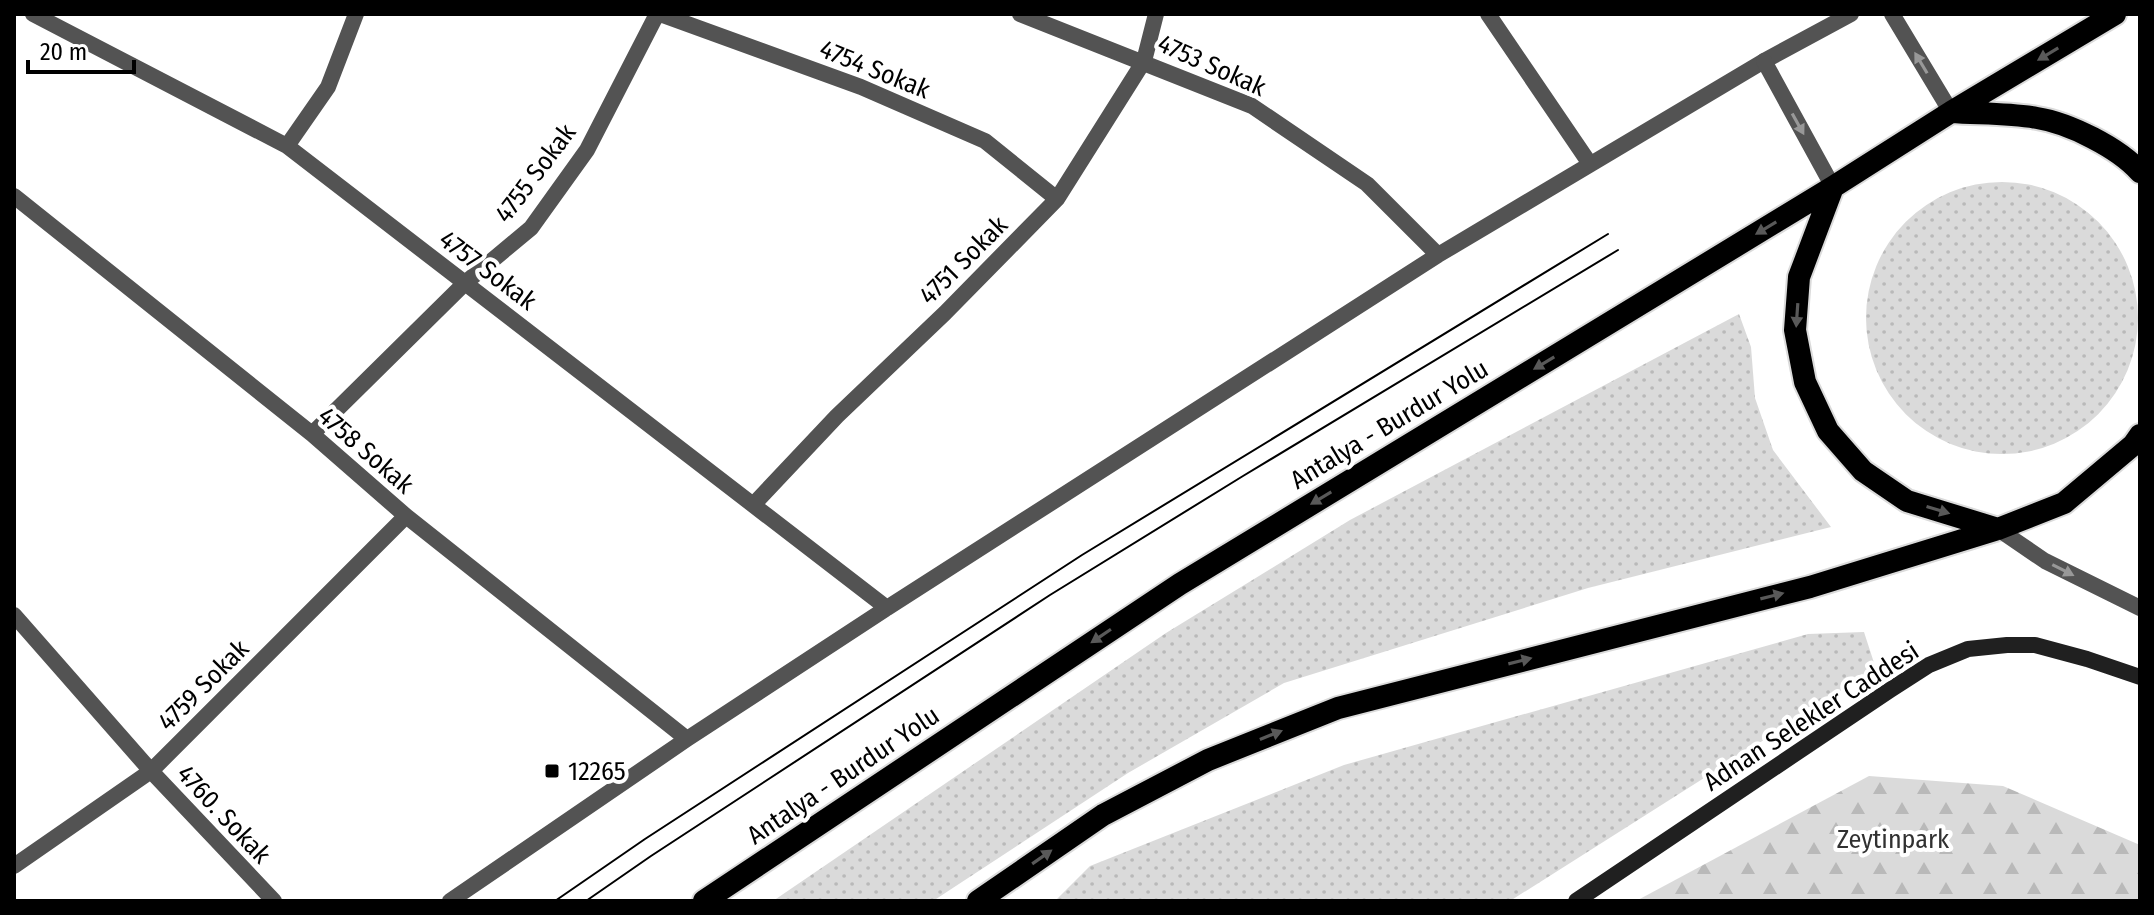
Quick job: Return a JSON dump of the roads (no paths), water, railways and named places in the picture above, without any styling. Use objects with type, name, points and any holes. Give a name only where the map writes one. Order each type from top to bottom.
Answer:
[{"type":"highway","name":"Antalya - Burdur Yolu","points":[[704,901],[1180,584],[2115,14]]},
{"type":"highway","points":[[1951,112],[2039,118],[2090,135],[2140,172]]},
{"type":"highway","points":[[1833,187],[1799,277],[1795,330],[1805,382],[1828,431],[1863,471],[1907,501],[1998,529]]},
{"type":"highway","points":[[983,899],[1103,815],[1208,760],[1338,708],[1810,587],[1998,529],[2064,503],[2133,445],[2140,435]]},
{"type":"main road","name":"Adnan Selekler Caddesi","points":[[1576,901],[1890,690],[1929,665],[1968,649],[2035,645],[2140,677]]},
{"type":"street","name":"4757 Sokak","points":[[33,14],[287,146],[887,608]]},
{"type":"street","points":[[287,146],[328,87],[356,14]]},
{"type":"street","name":"4754 Sokak","points":[[658,14],[861,87],[985,141],[1057,199]]},
{"type":"street","name":"4755 Sokak","points":[[312,434],[465,283],[531,228],[587,150],[658,14]]},
{"type":"street","name":"4753 Sokak","points":[[1020,14],[1252,106],[1367,184],[1438,255]]},
{"type":"street","name":"4751 Sokak","points":[[754,504],[837,416],[945,313],[1057,199],[1144,61],[1156,14]]},
{"type":"street","points":[[1488,14],[1590,164]]},
{"type":"street","points":[[450,901],[687,739],[887,608],[1438,255],[1764,61],[1851,14]]},
{"type":"street","points":[[1892,14],[1951,112]]},
{"type":"street","points":[[1764,61],[1833,187]]},
{"type":"street","name":"4758 Sokak","points":[[14,196],[312,434],[406,516],[687,739]]},
{"type":"street","name":"4759 Sokak","points":[[14,866],[151,771],[406,516]]},
{"type":"street","points":[[1998,529],[2045,561],[2140,608]]},
{"type":"street","name":"4760. Sokak","points":[[14,615],[151,771],[274,901]]},
{"type":"tram line","points":[[555,901],[645,839],[1082,555],[1608,234]]},
{"type":"tram line","points":[[586,901],[1050,595],[1618,250]]},
{"type":"place","name":"12265","points":[[552,771]]},
{"type":"park label","name":"Zeytinpark","points":[[1893,839]]}]
